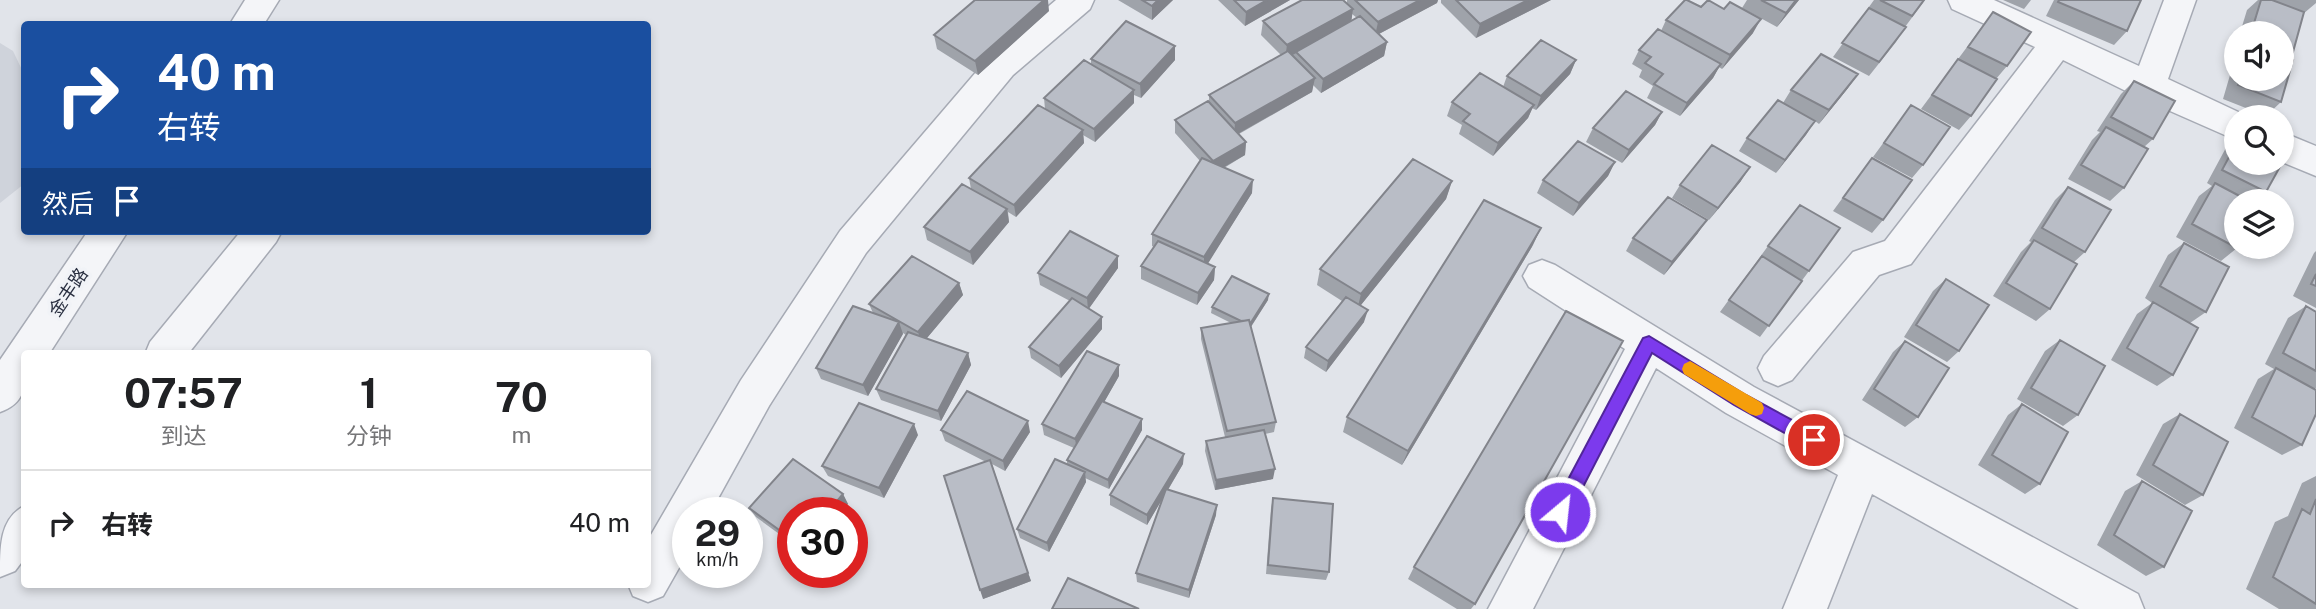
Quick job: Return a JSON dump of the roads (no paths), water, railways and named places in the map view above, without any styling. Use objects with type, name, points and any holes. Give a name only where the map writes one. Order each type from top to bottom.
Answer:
[{"type":"street","points":[[248,21],[263,0]]},
{"type":"street","points":[[651,576],[755,393],[853,242],[1001,66],[1078,0]]},
{"type":"street","points":[[1964,0],[2224,121]]},
{"type":"street","points":[[2148,87],[2180,0]]},
{"type":"street","points":[[1778,368],[1866,263],[1898,253],[2056,44]]},
{"type":"street","points":[[2294,152],[2316,162]]},
{"type":"street","name":"金丰路","points":[[28,350],[106,235]]},
{"type":"street","points":[[167,350],[260,235]]},
{"type":"street","points":[[1542,276],[1740,400],[2122,609]]},
{"type":"street","points":[[1510,609],[1649,343]]},
{"type":"street","points":[[1805,609],[1862,467]]},
{"type":"street","points":[[0,556],[21,530]]},
{"type":"street","points":[[632,609],[644,588]]}]
